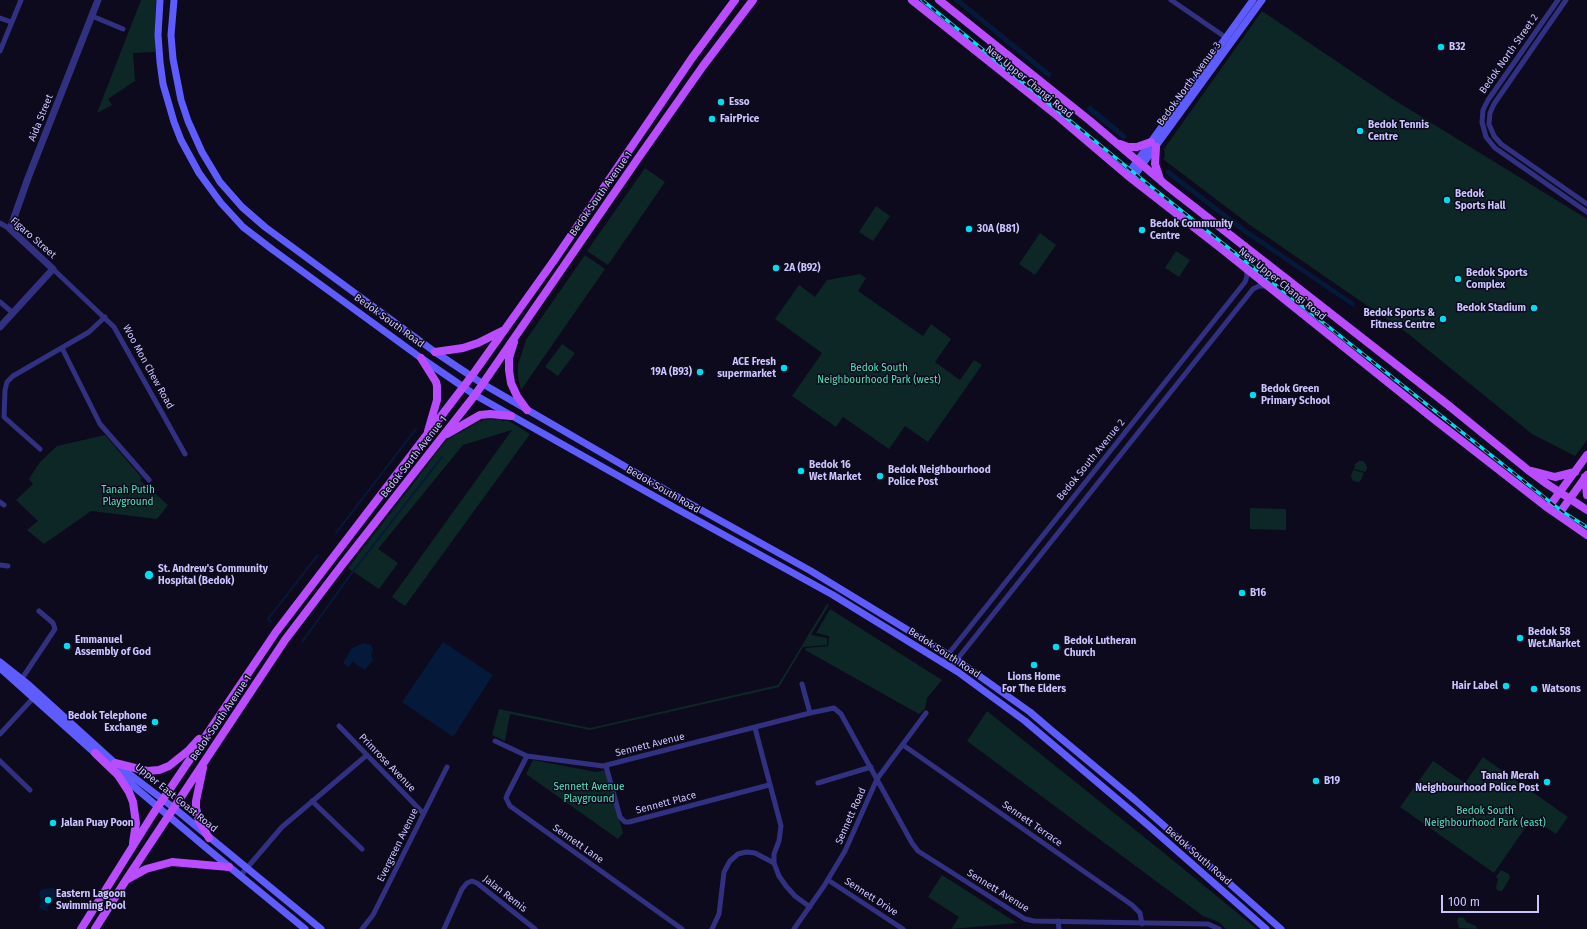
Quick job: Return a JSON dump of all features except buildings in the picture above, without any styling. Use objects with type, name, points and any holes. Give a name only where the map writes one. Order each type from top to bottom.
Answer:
[{"type":"main road","name":"Bedok South Road","points":[[160,0],[158,49],[167,97],[181,140],[209,188],[232,216],[256,238],[421,358],[475,395],[856,609],[951,667],[1025,720],[1266,929]]},
{"type":"main road","name":"Bedok South Road","points":[[174,0],[171,35],[173,59],[181,100],[194,137],[220,182],[242,207],[265,228],[435,352],[482,384],[669,492],[811,571],[957,660],[1030,712],[1135,800],[1281,929]]},
{"type":"main road","name":"Bedok South Avenue 1","points":[[81,929],[158,807],[276,632],[464,387],[555,259],[692,58],[735,0]]},
{"type":"main road","name":"Bedok South Avenue 1","points":[[95,929],[285,640],[342,564],[475,395],[516,333],[703,66],[753,0]]},
{"type":"main road","name":"New Upper Changi Road","points":[[912,0],[1054,113],[1129,177],[1245,266],[1548,508],[1587,535]]},
{"type":"main road","name":"New Upper Changi Road","points":[[939,0],[1140,164],[1448,405],[1528,470],[1587,510]]},
{"type":"main road","name":"Bedok North Avenue 3","points":[[1229,40],[1253,0]]},
{"type":"main road","name":"Bedok North Avenue 3","points":[[1129,177],[1154,145],[1229,40],[1262,0]]},
{"type":"main road","points":[[1117,144],[1128,147],[1154,145],[1155,164],[1162,181]]},
{"type":"main road","points":[[435,352],[471,346],[505,329]]},
{"type":"main road","points":[[516,333],[509,358],[509,370],[514,390],[527,410]]},
{"type":"main road","points":[[421,358],[437,386],[437,400],[427,436]]},
{"type":"main road","points":[[442,437],[480,415],[490,414],[511,416]]},
{"type":"main road","points":[[1548,508],[1587,455]]},
{"type":"main road","points":[[1528,470],[1555,477],[1575,472]]},
{"type":"main road","points":[[1586,476],[1587,495]]},
{"type":"main road","points":[[1558,515],[1586,476]]},
{"type":"main road","points":[[856,609],[860,601]]},
{"type":"main road","name":"Upper East Coast Road","points":[[0,662],[76,732],[163,800],[171,812],[229,867],[305,929]]},
{"type":"main road","name":"Upper East Coast Road","points":[[0,668],[20,681]]},
{"type":"main road","points":[[116,763],[147,772],[159,770],[169,766],[189,750],[221,714]]},
{"type":"main road","name":"Upper East Coast Road","points":[[76,732],[95,753],[158,807],[171,812],[209,838],[321,929]]},
{"type":"main road","points":[[95,753],[118,775],[131,797],[136,823],[132,847]]},
{"type":"main road","points":[[205,762],[196,808],[199,822],[209,838]]},
{"type":"main road","points":[[126,880],[146,869],[172,862],[229,867]]},
{"type":"street","points":[[0,51],[21,0]]},
{"type":"street","name":"Aida Street","points":[[10,228],[28,178],[98,0]]},
{"type":"street","points":[[1171,0],[1229,40]]},
{"type":"street","name":"Bedok North Street 2","points":[[1558,0],[1488,100],[1483,110],[1482,122],[1486,137],[1495,148],[1587,212]]},
{"type":"street","name":"Bedok North Street 2","points":[[1566,0],[1494,104],[1490,113],[1489,124],[1493,134],[1501,144],[1587,204]]},
{"type":"street","points":[[92,16],[123,29]]},
{"type":"street","points":[[0,18],[11,22]]},
{"type":"street","name":"Figaro Street","points":[[0,223],[10,228],[53,269]]},
{"type":"street","name":"Bedok South Avenue 2","points":[[942,662],[1245,282],[1247,276],[1245,266]]},
{"type":"street","points":[[0,327],[53,269]]},
{"type":"street","name":"Woo Mon Chew Road","points":[[53,269],[114,327],[185,454]]},
{"type":"street","name":"Bedok South Avenue 2","points":[[951,667],[1253,289],[1258,286],[1269,286]]},
{"type":"street","points":[[0,302],[13,313]]},
{"type":"street","points":[[40,449],[2,418],[5,386],[10,378],[89,332],[105,317]]},
{"type":"street","points":[[62,348],[100,424],[149,480]]},
{"type":"street","points":[[0,565],[8,566]]},
{"type":"street","points":[[20,681],[55,629],[53,623],[39,610]]},
{"type":"street","points":[[802,684],[810,712]]},
{"type":"street","points":[[0,734],[36,695]]},
{"type":"street","name":"Sennett Avenue","points":[[495,741],[527,756],[593,766],[606,766],[755,728],[810,712],[830,708],[838,710],[918,851],[1025,919],[1034,921],[1142,924],[1208,924],[1219,929]]},
{"type":"street","name":"Sennett Road","points":[[794,929],[828,880],[845,851],[877,779],[926,713]]},
{"type":"street","name":"Primrose Avenue","points":[[338,726],[423,813]]},
{"type":"street","points":[[755,728],[780,826],[779,842],[774,854],[774,863],[779,876],[786,886],[795,896],[810,907]]},
{"type":"street","name":"Sennett Terrace","points":[[903,745],[1132,905],[1140,913],[1142,924]]},
{"type":"street","points":[[240,876],[282,827],[367,754]]},
{"type":"street","name":"Sennett Lane","points":[[527,756],[508,792],[506,798],[510,806],[682,929]]},
{"type":"street","points":[[0,761],[30,790]]},
{"type":"street","name":"Evergreen Avenue","points":[[362,929],[373,915],[447,766]]},
{"type":"street","name":"Sennett Place","points":[[606,766],[620,817],[625,822],[769,785]]},
{"type":"street","points":[[818,783],[871,767]]},
{"type":"street","points":[[312,801],[362,850]]},
{"type":"street","points":[[712,929],[719,914],[724,872],[730,861],[738,854],[755,853],[774,863]]},
{"type":"street","name":"Sennett Drive","points":[[828,880],[903,929]]},
{"type":"street","name":"Jalan Remis","points":[[444,929],[462,889],[467,883],[472,881],[477,883],[535,929]]},
{"type":"street","points":[[1058,921],[1059,929]]},
{"type":"green space","points":[[141,0],[156,0],[155,52],[133,53],[135,81],[108,99],[112,105],[97,113]]},
{"type":"green space","name":"Bedok Sports Complex","points":[[1262,11],[1391,98],[1587,219],[1587,440],[1575,456],[1532,434],[1407,333],[1250,225],[1163,159],[1165,156],[1164,149]]},
{"type":"green space","points":[[645,168],[665,182],[608,265],[587,251]]},
{"type":"green space","points":[[876,206],[890,216],[873,241],[859,232]]},
{"type":"green space","points":[[1040,233],[1056,245],[1035,275],[1019,264]]},
{"type":"green space","points":[[1176,251],[1190,260],[1179,277],[1165,268]]},
{"type":"green space","points":[[585,255],[605,269],[521,390],[518,377],[518,365],[526,340]]},
{"type":"green space","name":"Bedok South Neighbourhood Park (west)","points":[[860,274],[866,278],[858,291],[923,336],[931,324],[951,339],[935,362],[960,380],[974,360],[982,365],[928,442],[905,426],[889,449],[843,417],[836,427],[792,396],[822,353],[775,319],[799,285],[815,297],[827,280]]},
{"type":"green space","points":[[562,344],[575,353],[558,376],[545,367]]},
{"type":"green space","points":[[490,419],[509,421],[530,434],[405,606],[392,597],[512,430],[463,445],[378,549],[398,563],[379,589],[348,568],[447,440],[481,421]]},
{"type":"green space","name":"Tanah Putih Playground","points":[[105,435],[142,478],[140,480],[168,505],[157,519],[91,511],[44,544],[27,530],[38,521],[16,500],[33,484],[29,479],[40,462],[57,446]]},
{"type":"green space","points":[[1359,461],[1363,461],[1366,464],[1367,469],[1365,472],[1354,469],[1354,465]]},
{"type":"green space","points":[[1353,470],[1364,473],[1359,482],[1353,481],[1351,476]]},
{"type":"green space","points":[[1250,508],[1286,509],[1286,530],[1250,529]]},
{"type":"green space","points":[[827,604],[829,605],[811,635],[827,638],[827,645],[803,647],[779,687],[590,730],[510,714],[505,741],[492,735],[499,709],[590,728],[778,685]]},
{"type":"green space","points":[[830,609],[942,680],[927,698],[925,709],[919,714],[805,650],[806,648],[828,646],[829,636],[816,633]]},
{"type":"green space","points":[[987,711],[1257,929],[1226,929],[1219,922],[1203,916],[967,741]]},
{"type":"green space","name":"Bedok South Neighbourhood Park (east)","points":[[1483,757],[1568,817],[1556,834],[1532,818],[1494,873],[1400,807],[1433,761],[1465,783]]},
{"type":"green space","name":"Sennett Avenue Playground","points":[[533,760],[596,772],[606,770],[623,833],[618,839],[526,774]]},
{"type":"green space","points":[[1501,870],[1509,874],[1510,878],[1502,891],[1500,891],[1496,888],[1498,879],[1496,877]]},
{"type":"green space","points":[[942,875],[1017,923],[951,929],[959,917],[928,897]]},
{"type":"green space","points":[[1459,917],[1464,918],[1466,922],[1476,926],[1477,929],[1459,928],[1457,920]]},
{"type":"water","points":[[953,0],[961,0],[1052,74],[1049,78]]},
{"type":"water","points":[[1090,105],[1127,136],[1124,140],[1086,109]]},
{"type":"water","points":[[1168,169],[1245,228],[1355,303],[1353,307],[1242,232],[1165,173]]},
{"type":"water","points":[[443,642],[493,675],[453,737],[402,702]]},
{"type":"water","points":[[364,643],[371,645],[373,650],[371,656],[373,660],[365,670],[353,662],[348,667],[343,663],[352,648]]},
{"type":"water","name":"Eastern Lagoon Swimming Pool","points":[[53,888],[58,891],[59,897],[50,902],[47,911],[41,910],[39,906],[42,900],[39,895],[40,891],[42,889]]},
{"type":"waterway","points":[[336,533],[416,429]]},
{"type":"waterway","points":[[302,642],[351,574],[442,457]]},
{"type":"waterway","points":[[271,622],[268,619],[318,555]]},
{"type":"railway","points":[[922,0],[1149,185],[1563,512],[1587,527]]},
{"type":"place","name":"B32","points":[[1441,47]]},
{"type":"place","name":"Esso","points":[[721,102]]},
{"type":"place","name":"FairPrice","points":[[712,119]]},
{"type":"place","name":"Bedok Tennis Centre","points":[[1360,131]]},
{"type":"place","name":"Bedok Sports Hall","points":[[1447,200]]},
{"type":"place","name":"30A (B81)","points":[[969,229]]},
{"type":"place","name":"Bedok Community Centre","points":[[1142,230]]},
{"type":"place","name":"2A (B92)","points":[[776,268]]},
{"type":"place","name":"Bedok Sports Complex","points":[[1458,279]]},
{"type":"place","name":"Bedok Stadium","points":[[1534,308]]},
{"type":"place","name":"Bedok Sports & Fitness Centre","points":[[1443,319]]},
{"type":"place","name":"ACE Fresh supermarket","points":[[784,368]]},
{"type":"place","name":"19A (B93)","points":[[700,372]]},
{"type":"place","name":"Bedok Green Primary School","points":[[1253,395]]},
{"type":"place","name":"Bedok 16 Wet Market","points":[[801,471]]},
{"type":"place","name":"Bedok Neighbourhood Police Post","points":[[880,476]]},
{"type":"place","name":"St. Andrew's Community Hospital (Bedok)","points":[[149,575]]},
{"type":"place","name":"B16","points":[[1242,593]]},
{"type":"place","name":"Bedok 58 Wet.Market","points":[[1520,638]]},
{"type":"place","name":"Emmanuel Assembly of God","points":[[67,646]]},
{"type":"place","name":"Bedok Lutheran Church","points":[[1056,647]]},
{"type":"place","name":"Lions Home For The Elders","points":[[1034,665]]},
{"type":"place","name":"Hair Label","points":[[1506,686]]},
{"type":"place","name":"Watsons","points":[[1534,689]]},
{"type":"place","name":"Bedok Telephone Exchange","points":[[155,722]]},
{"type":"place","name":"B19","points":[[1316,781]]},
{"type":"place","name":"Tanah Merah Neighbourhood Police Post","points":[[1547,782]]},
{"type":"place","name":"Jalan Puay Poon","points":[[53,823]]},
{"type":"place","name":"Eastern Lagoon Swimming Pool","points":[[48,900]]}]
